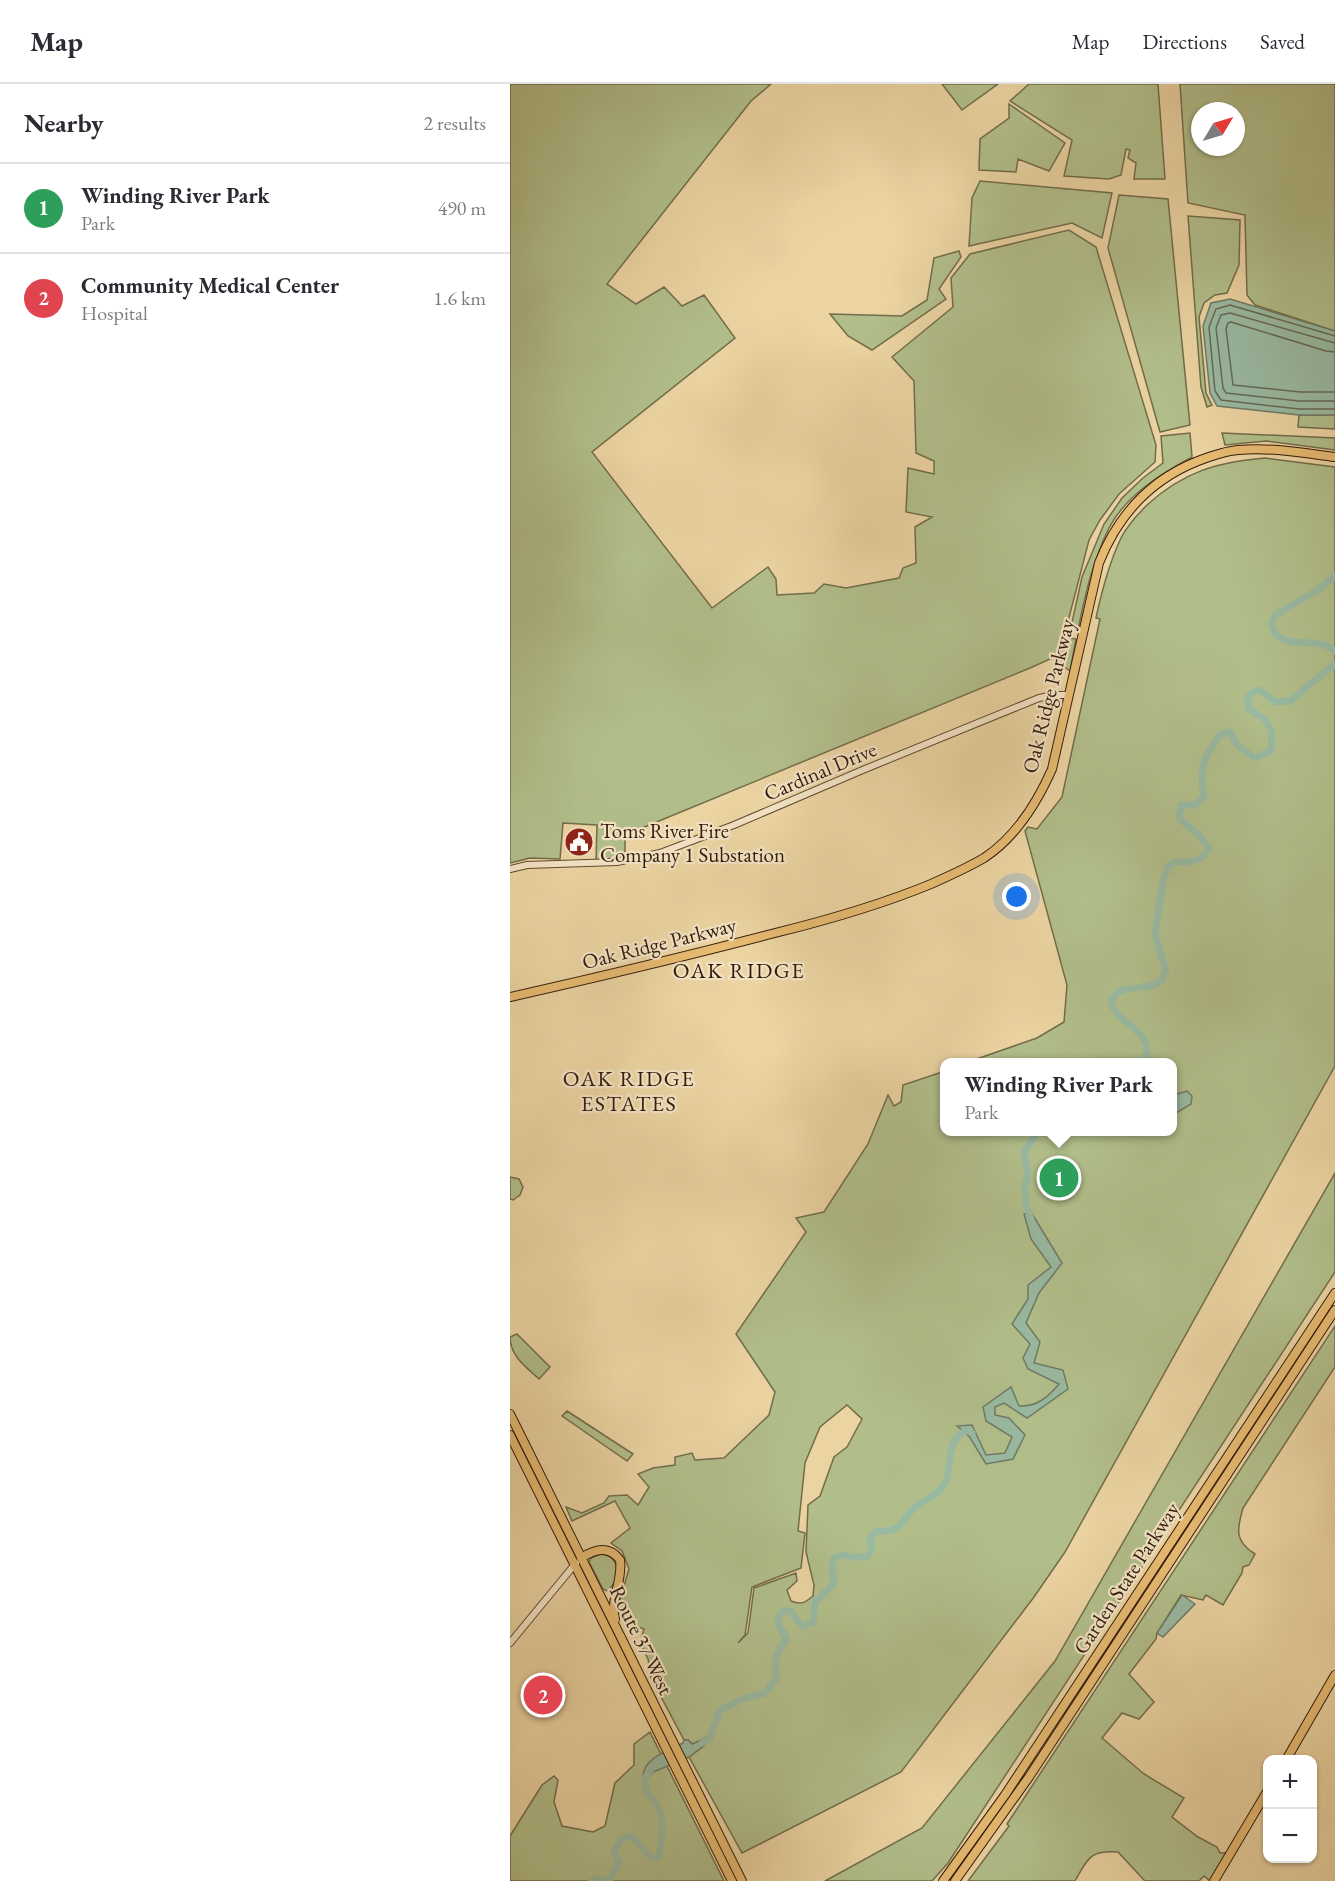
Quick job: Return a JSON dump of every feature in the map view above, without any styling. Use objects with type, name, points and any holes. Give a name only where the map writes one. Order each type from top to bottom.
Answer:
[{"type":"highway","name":"Garden State Parkway","points":[[944,1881],[985,1824],[1335,1293]]},
{"type":"highway","name":"Garden State Parkway","points":[[955,1881],[1029,1777],[1335,1310]]},
{"type":"highway","name":"Route 37 West","points":[[510,1414],[623,1642],[666,1740]]},
{"type":"highway","name":"Route 37 West","points":[[510,1435],[574,1566],[681,1770],[732,1881]]},
{"type":"highway","points":[[581,1558],[603,1549],[611,1551],[620,1560],[620,1579],[613,1606],[615,1622],[623,1642]]},
{"type":"highway","name":"Route 37 West","points":[[681,1770],[742,1881]]},
{"type":"highway","points":[[961,1881],[1029,1777]]},
{"type":"highway","points":[[939,1881],[985,1824]]},
{"type":"main road","name":"Oak Ridge Parkway","points":[[510,997],[825,920],[899,897],[968,867],[999,846],[1015,830],[1042,792],[1058,748],[1099,563],[1118,524],[1131,507],[1157,484],[1180,468],[1214,455],[1237,450],[1272,449],[1335,457]]},
{"type":"main road","points":[[1289,1755],[1335,1675]]},
{"type":"main road","points":[[1214,1881],[1263,1798]]},
{"type":"street","name":"Cardinal Drive","points":[[510,869],[527,865],[617,862],[660,853],[734,825],[1040,698],[1069,695]]},
{"type":"street","points":[[510,1643],[581,1558]]},
{"type":"shaded area","points":[[510,84],[771,84],[751,101],[607,284],[636,304],[664,287],[682,306],[704,295],[735,338],[592,452],[712,608],[768,567],[776,579],[777,595],[814,593],[824,584],[846,588],[899,578],[903,568],[916,563],[915,527],[932,517],[906,512],[908,468],[934,474],[934,461],[916,453],[914,381],[892,357],[953,307],[951,278],[970,254],[1069,230],[1096,247],[1156,445],[1155,462],[1119,494],[1089,540],[1064,637],[1076,639],[1070,671],[1052,658],[642,828],[625,840],[625,857],[596,860],[597,825],[563,823],[560,859],[530,858],[510,863]]},
{"type":"shaded area","points":[[942,84],[998,84],[962,110]]},
{"type":"shaded area","points":[[1029,84],[1158,84],[1165,179],[1134,179],[1136,163],[1128,158],[1130,150],[1126,149],[1121,175],[1109,179],[1064,176],[1072,140],[1010,101]]},
{"type":"shaded area","points":[[1180,84],[1335,84],[1335,331],[1255,305],[1247,295],[1245,215],[1188,203]]},
{"type":"shaded area","points":[[1009,104],[1065,143],[1049,171],[1018,159],[1016,172],[979,170],[980,139],[1009,118]]},
{"type":"shaded area","points":[[980,181],[1112,193],[1102,238],[1072,223],[969,246],[972,198]]},
{"type":"shaded area","points":[[1119,195],[1168,199],[1190,425],[1160,432],[1108,248]]},
{"type":"shaded area","points":[[1188,216],[1240,220],[1239,265],[1227,293],[1215,295],[1204,303],[1199,317],[1206,393],[1212,405],[1207,407],[1201,387]]},
{"type":"shaded area","points":[[959,251],[961,257],[939,289],[946,299],[872,350],[848,336],[830,314],[902,316],[927,300],[934,258]]},
{"type":"shaded area","points":[[1299,415],[1335,415],[1335,429],[1298,427]]},
{"type":"shaded area","points":[[1190,433],[1192,457],[1145,487],[1116,516],[1103,540],[1094,565],[1078,630],[1071,627],[1082,577],[1104,524],[1122,498],[1163,463],[1161,436]]},
{"type":"shaded area","points":[[1222,433],[1335,438],[1335,450],[1266,441],[1225,445]]},
{"type":"shaded area","points":[[1265,458],[1335,467],[1335,1066],[1065,1552],[1034,1597],[901,1772],[742,1853],[689,1757],[709,1742],[708,1738],[692,1744],[684,1740],[651,1678],[648,1659],[640,1642],[644,1629],[632,1625],[620,1599],[629,1569],[622,1551],[611,1543],[630,1528],[615,1501],[572,1521],[566,1507],[582,1513],[604,1503],[609,1496],[627,1495],[638,1505],[649,1487],[638,1474],[653,1468],[675,1465],[675,1457],[692,1453],[695,1460],[724,1458],[769,1415],[775,1392],[736,1334],[806,1232],[796,1218],[824,1212],[868,1144],[888,1095],[894,1106],[901,1102],[903,1085],[940,1073],[940,1136],[1177,1136],[1177,1058],[980,1058],[1037,1038],[1064,1022],[1067,985],[1025,831],[1028,827],[1037,829],[1062,797],[1100,619],[1096,618],[1098,608],[1109,567],[1121,538],[1147,505],[1174,484],[1202,471],[1231,462]],"holes":[[[847,1405],[862,1419],[847,1447],[834,1457],[820,1496],[808,1505],[806,1552],[814,1585],[813,1596],[803,1603],[791,1601],[787,1590],[797,1581],[796,1573],[754,1588],[748,1633],[738,1643],[745,1635],[752,1587],[801,1568],[805,1533],[798,1531],[805,1463],[820,1427]]]},
{"type":"shaded area","points":[[1335,1173],[1335,1272],[948,1863],[932,1881],[825,1881],[922,1828],[1055,1661]]},
{"type":"shaded area","points":[[510,1177],[519,1179],[523,1187],[520,1195],[513,1200],[510,1199]]},
{"type":"shaded area","points":[[1335,1326],[1335,1367],[1243,1508],[1239,1522],[1240,1539],[1255,1554],[1249,1565],[1243,1567],[1242,1573],[1223,1605],[1206,1595],[1203,1600],[1181,1595],[1157,1633],[1156,1639],[1129,1674],[1154,1702],[1139,1719],[1122,1713],[1102,1738],[1144,1774],[1184,1798],[1172,1817],[1198,1837],[1217,1847],[1220,1853],[1227,1853],[1210,1881],[1204,1876],[1199,1881],[1145,1881],[1118,1852],[1101,1852],[1087,1861],[1075,1881],[968,1881],[1009,1826],[1007,1824]]},
{"type":"shaded area","points":[[517,1334],[550,1367],[539,1379],[520,1361],[513,1350],[510,1337]]},
{"type":"shaded area","points":[[567,1411],[633,1454],[627,1461],[562,1416]]},
{"type":"shaded area","points":[[601,1554],[613,1560],[617,1570],[615,1581],[607,1591],[603,1589],[589,1562],[591,1558]]},
{"type":"shaded area","points":[[650,1732],[724,1881],[510,1881],[510,1836],[542,1785],[554,1776],[558,1780],[554,1802],[562,1826],[593,1832],[605,1826],[615,1783],[634,1765],[634,1744]]},
{"type":"water","points":[[1230,299],[1335,331],[1335,415],[1299,415],[1217,406],[1210,393],[1203,326],[1211,303]]},
{"type":"water","points":[[1187,1091],[1192,1096],[1191,1104],[1177,1113],[1177,1094]]},
{"type":"water","points":[[1031,1212],[1062,1263],[1039,1293],[1026,1323],[1040,1342],[1034,1363],[1063,1370],[1068,1389],[1027,1418],[1004,1403],[995,1407],[995,1415],[1009,1418],[1025,1435],[1013,1459],[986,1464],[969,1436],[957,1426],[972,1425],[986,1455],[1005,1453],[1012,1437],[986,1421],[983,1407],[1011,1387],[1019,1406],[1031,1405],[1046,1397],[1059,1384],[1028,1369],[1023,1358],[1030,1344],[1012,1324],[1028,1299],[1028,1285],[1051,1267],[1031,1239],[1024,1214]]},
{"type":"water","points":[[1182,1595],[1195,1604],[1163,1637],[1157,1633]]},
{"type":"water","points":[[708,1737],[709,1742],[689,1757],[653,1772],[648,1778],[643,1777],[647,1765],[657,1756],[683,1743],[684,1740],[692,1744]]},
{"type":"waterway","points":[[1335,576],[1316,591],[1275,615],[1271,624],[1274,632],[1288,641],[1321,644],[1335,651]]},
{"type":"waterway","points":[[1145,1058],[1147,1053],[1143,1038],[1118,1015],[1111,1000],[1121,990],[1151,986],[1161,981],[1166,970],[1155,935],[1163,881],[1168,867],[1174,862],[1189,862],[1202,858],[1209,848],[1200,836],[1179,818],[1181,805],[1195,805],[1204,796],[1202,769],[1206,756],[1221,734],[1230,732],[1237,745],[1254,758],[1271,751],[1272,732],[1265,720],[1248,708],[1248,697],[1253,692],[1260,690],[1275,702],[1290,701],[1335,664]]},
{"type":"waterway","points":[[1031,1219],[1026,1204],[1025,1186],[1028,1174],[1024,1152],[1035,1136]]},
{"type":"waterway","points":[[702,1743],[709,1740],[720,1710],[743,1699],[765,1693],[777,1678],[776,1657],[787,1639],[778,1625],[783,1611],[790,1611],[802,1626],[813,1622],[815,1602],[834,1584],[832,1565],[834,1558],[843,1555],[867,1557],[872,1549],[870,1538],[876,1531],[890,1531],[897,1527],[913,1509],[942,1488],[947,1477],[950,1455],[955,1441],[967,1430],[972,1433]]},
{"type":"waterway","points":[[605,1881],[610,1879],[619,1862],[614,1852],[625,1837],[633,1837],[650,1857],[658,1858],[662,1820],[646,1788],[646,1777],[650,1771]]},
{"type":"waterway","points":[[592,1881],[595,1879],[604,1881]]},
{"type":"place","name":"Toms River Fire Company 1 Substation","points":[[579,842]]},
{"type":"place","name":"Winding River Park","points":[[1059,1178]]},
{"type":"place","name":"Community Medical Center","points":[[543,1695]]},
{"type":"district","name":"OAK RIDGE","points":[[739,970]]},
{"type":"district","name":"OAK RIDGE ESTATES","points":[[629,1090]]}]
